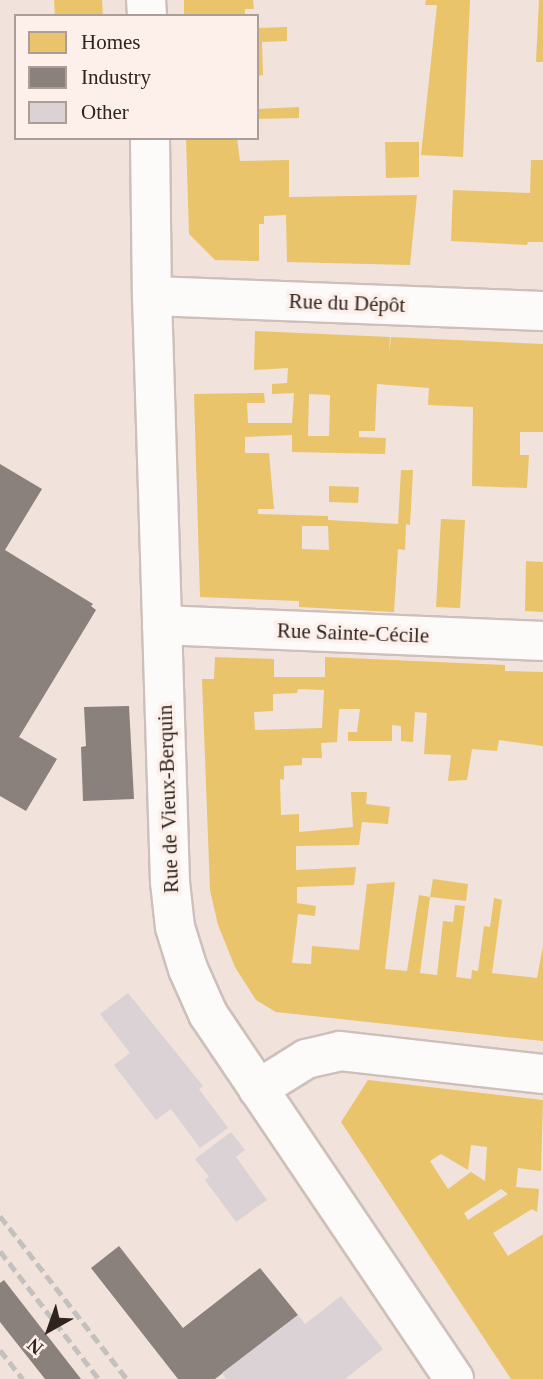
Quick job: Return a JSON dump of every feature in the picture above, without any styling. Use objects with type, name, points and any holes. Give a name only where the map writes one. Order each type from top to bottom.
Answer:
[{"type":"street","name":"Rue de Vieux-Berquin","points":[[150,140],[152,296],[170,882],[175,927],[187,970],[208,1014],[454,1379]]},
{"type":"street","name":"Rue du Dépôt","points":[[152,296],[543,311]]},
{"type":"street","name":"Rue Sainte-Cécile","points":[[162,625],[543,641]]},
{"type":"street","points":[[258,1089],[306,1059],[341,1051],[543,1074]]},
{"type":"building: Homes","points":[[54,0],[102,0],[103,14],[55,14]]},
{"type":"building: Homes","points":[[184,0],[253,0],[254,9],[245,9],[245,14],[184,14]]},
{"type":"building: Homes","points":[[426,0],[470,0],[463,157],[421,155],[437,5],[425,5]]},
{"type":"building: Homes","points":[[539,0],[543,0],[543,62],[536,62]]},
{"type":"building: Homes","points":[[287,27],[287,41],[262,42],[263,75],[259,76],[259,28]]},
{"type":"building: Homes","points":[[299,107],[299,118],[259,119],[259,109]]},
{"type":"building: Homes","points":[[186,140],[237,140],[240,161],[289,160],[289,197],[417,195],[410,265],[287,262],[286,215],[264,216],[264,224],[259,224],[259,261],[215,260],[189,234]]},
{"type":"building: Homes","points":[[385,142],[419,142],[419,177],[386,178]]},
{"type":"building: Homes","points":[[531,160],[543,160],[543,242],[528,242],[527,245],[451,241],[453,190],[530,193]]},
{"type":"building: Homes","points":[[255,331],[390,337],[389,354],[391,337],[543,344],[543,432],[520,432],[520,455],[529,455],[527,488],[472,486],[473,407],[428,405],[429,388],[377,384],[375,431],[359,431],[359,437],[386,438],[385,454],[292,452],[292,435],[245,437],[245,453],[269,453],[274,509],[258,509],[258,514],[328,516],[328,520],[398,524],[401,470],[413,470],[410,525],[406,524],[405,550],[398,549],[394,612],[299,607],[299,601],[200,597],[194,394],[264,393],[265,403],[247,403],[248,423],[292,423],[294,393],[272,394],[272,384],[287,383],[288,368],[254,370]],"holes":[[[309,394],[330,395],[329,436],[308,436]],[[302,526],[328,526],[329,550],[302,549]]]},
{"type":"building: Homes","points":[[329,486],[359,487],[358,503],[329,502]]},
{"type":"building: Homes","points":[[441,519],[465,520],[460,608],[436,607]]},
{"type":"building: Homes","points":[[526,561],[543,562],[543,612],[525,611]]},
{"type":"building: Homes","points":[[215,657],[274,659],[274,677],[325,677],[325,657],[505,665],[505,671],[543,672],[543,746],[499,740],[497,751],[472,749],[467,780],[448,781],[451,755],[424,754],[427,713],[415,712],[413,742],[401,741],[401,726],[392,725],[392,741],[348,741],[348,732],[357,732],[360,709],[339,709],[337,742],[321,743],[322,758],[302,758],[302,765],[284,766],[284,780],[280,779],[281,815],[299,814],[299,832],[353,827],[351,792],[367,792],[366,804],[390,807],[388,824],[362,822],[359,845],[296,846],[296,870],[356,867],[354,885],[297,887],[297,903],[316,906],[315,916],[298,914],[292,963],[311,964],[312,946],[359,950],[367,884],[395,882],[385,969],[407,971],[419,895],[430,897],[420,973],[437,975],[443,921],[453,922],[455,905],[465,906],[456,977],[471,979],[472,970],[478,971],[484,926],[490,927],[494,898],[502,900],[492,973],[537,978],[543,946],[543,1041],[276,1012],[256,1000],[235,967],[218,925],[210,890],[202,679],[214,679]],"holes":[[[298,689],[324,690],[322,728],[255,730],[254,712],[273,711],[273,694],[297,693]]]},
{"type":"building: Homes","points":[[433,879],[468,884],[466,901],[430,897]]},
{"type":"building: Homes","points":[[368,1080],[543,1100],[541,1171],[518,1168],[516,1187],[539,1189],[537,1212],[532,1209],[493,1233],[508,1256],[543,1234],[543,1379],[511,1379],[341,1122]],"holes":[[[471,1145],[487,1147],[485,1181],[471,1172],[448,1189],[430,1161],[441,1154],[468,1170]],[[501,1189],[508,1194],[468,1220],[464,1213]]]},
{"type":"building: Industry","points":[[0,464],[42,489],[5,550],[93,604],[91,606],[96,610],[19,737],[57,759],[26,811],[0,796]]},
{"type":"building: Industry","points":[[129,706],[134,799],[83,801],[81,747],[86,746],[84,707]]},
{"type":"building: Industry","points":[[119,1246],[183,1328],[260,1268],[298,1315],[215,1379],[178,1379],[91,1268]]},
{"type":"building: Industry","points":[[4,1280],[81,1379],[45,1379],[0,1322],[0,1283]]},
{"type":"building: Other","points":[[128,993],[203,1086],[199,1089],[228,1128],[200,1148],[171,1109],[156,1120],[114,1065],[130,1053],[100,1014]]},
{"type":"building: Other","points":[[231,1132],[245,1150],[236,1157],[267,1200],[236,1222],[205,1180],[209,1177],[195,1159]]},
{"type":"building: Other","points":[[341,1296],[383,1349],[345,1379],[226,1379],[222,1373],[298,1315],[305,1324]]},
{"type":"railway","points":[[0,1216],[127,1379]]},
{"type":"railway","points":[[0,1251],[99,1379]]},
{"type":"railway","points":[[0,1350],[23,1379]]}]
